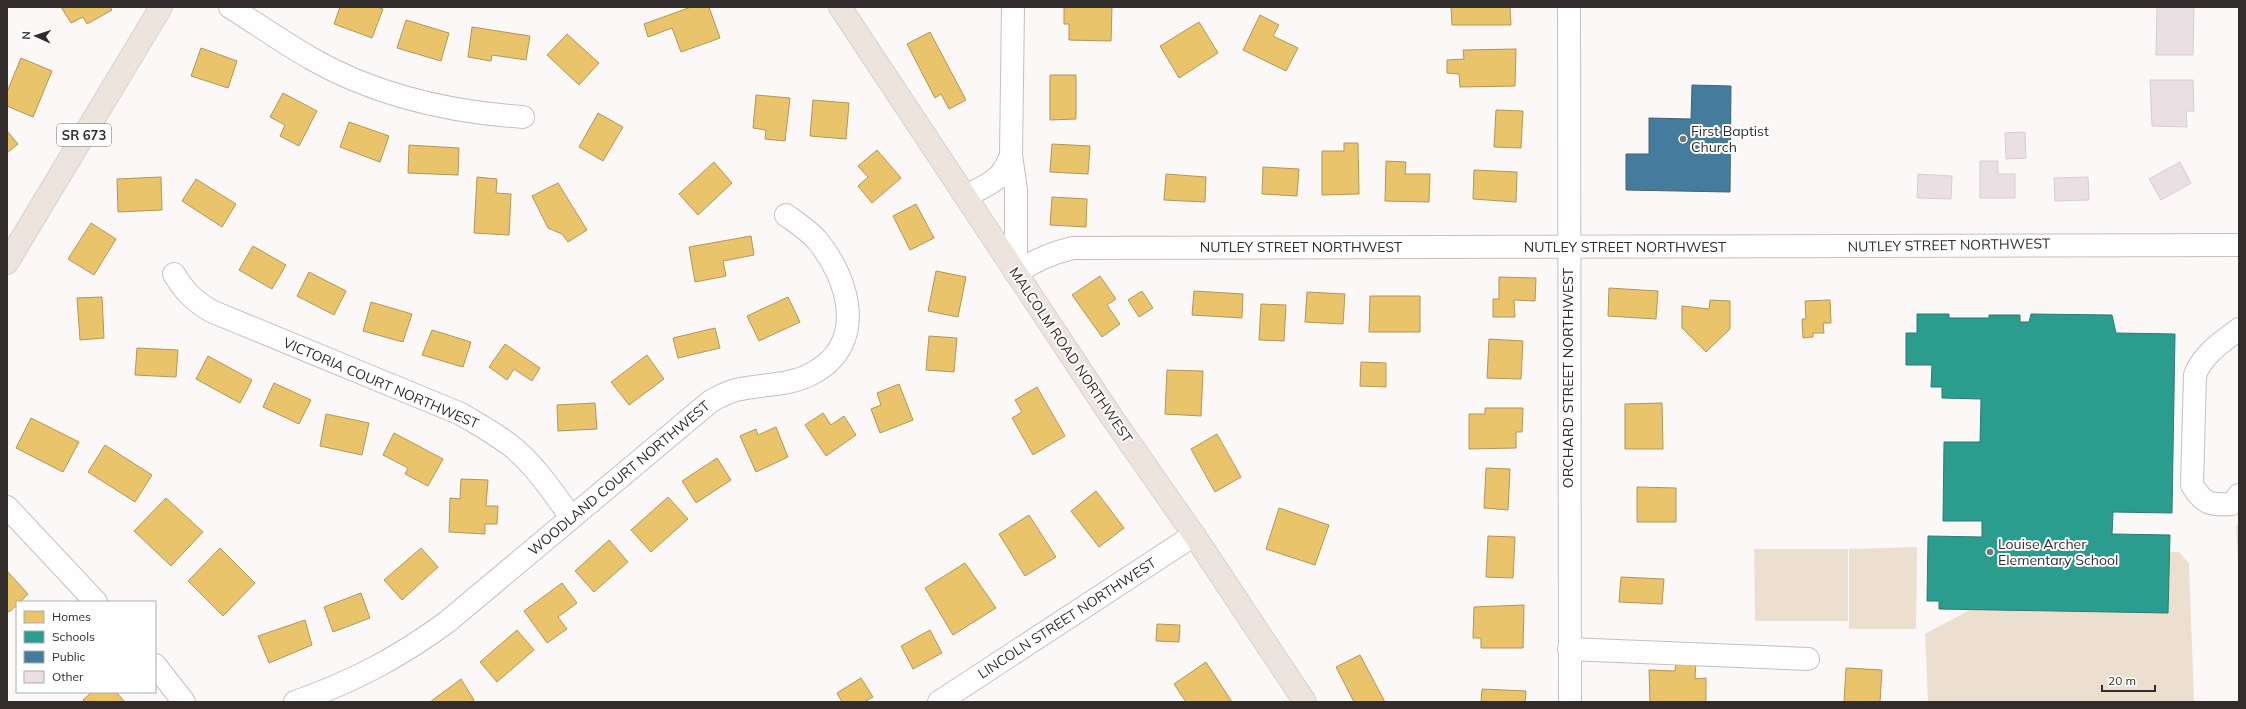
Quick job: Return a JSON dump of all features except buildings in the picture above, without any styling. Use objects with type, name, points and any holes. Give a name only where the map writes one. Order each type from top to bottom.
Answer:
[{"type":"main road","name":"SR 673","points":[[7,263],[161,7]]},
{"type":"main road","name":"MALCOLM ROAD NORTHWEST","points":[[840,7],[1111,416],[1194,535],[1306,702]]},
{"type":"street","points":[[230,7],[312,59],[352,79],[393,95],[436,107],[482,114],[523,117]]},
{"type":"street","points":[[1013,7],[1011,154],[1016,190],[1016,273]]},
{"type":"street","name":"ORCHARD STREET NORTHWEST","points":[[1569,7],[1568,247],[1570,702]]},
{"type":"street","points":[[966,196],[995,180],[1005,172],[1011,154]]},
{"type":"street","name":"WOODLAND COURT NORTHWEST","points":[[295,702],[372,671],[412,648],[447,622],[711,401],[737,390],[796,379],[812,374],[828,363],[838,351],[846,336],[849,318],[845,293],[828,256],[816,239],[786,215]]},
{"type":"street","name":"NUTLEY STREET NORTHWEST","points":[[1016,273],[1033,261],[1051,253],[1073,248],[2239,245]]},
{"type":"street","name":"VICTORIA COURT NORTHWEST","points":[[174,274],[183,289],[196,302],[211,311],[461,414],[492,432],[516,450],[541,478],[571,517]]},
{"type":"street","points":[[2239,329],[2216,347],[2200,363],[2196,375],[2192,485],[2199,497],[2213,505],[2232,504],[2239,495]]},
{"type":"street","points":[[7,507],[95,601]]},
{"type":"street","name":"LINCOLN STREET NORTHWEST","points":[[939,702],[1194,535]]},
{"type":"street","points":[[1569,649],[1808,659]]},
{"type":"street","points":[[156,666],[184,702]]},
{"type":"shaded area","points":[[2236,525],[2239,525],[2239,582]]},
{"type":"shaded area","points":[[1917,547],[1916,629],[1849,629],[1849,549]]},
{"type":"shaded area","points":[[1754,549],[1848,549],[1848,621],[1755,621]]},
{"type":"shaded area","points":[[2179,552],[2189,563],[2194,702],[1928,702],[1925,634],[1988,600],[2012,558]]},
{"type":"place","name":"First Baptist Church","points":[[1683,139]]},
{"type":"place","name":"Louise Archer Elementary School","points":[[1990,552]]}]
